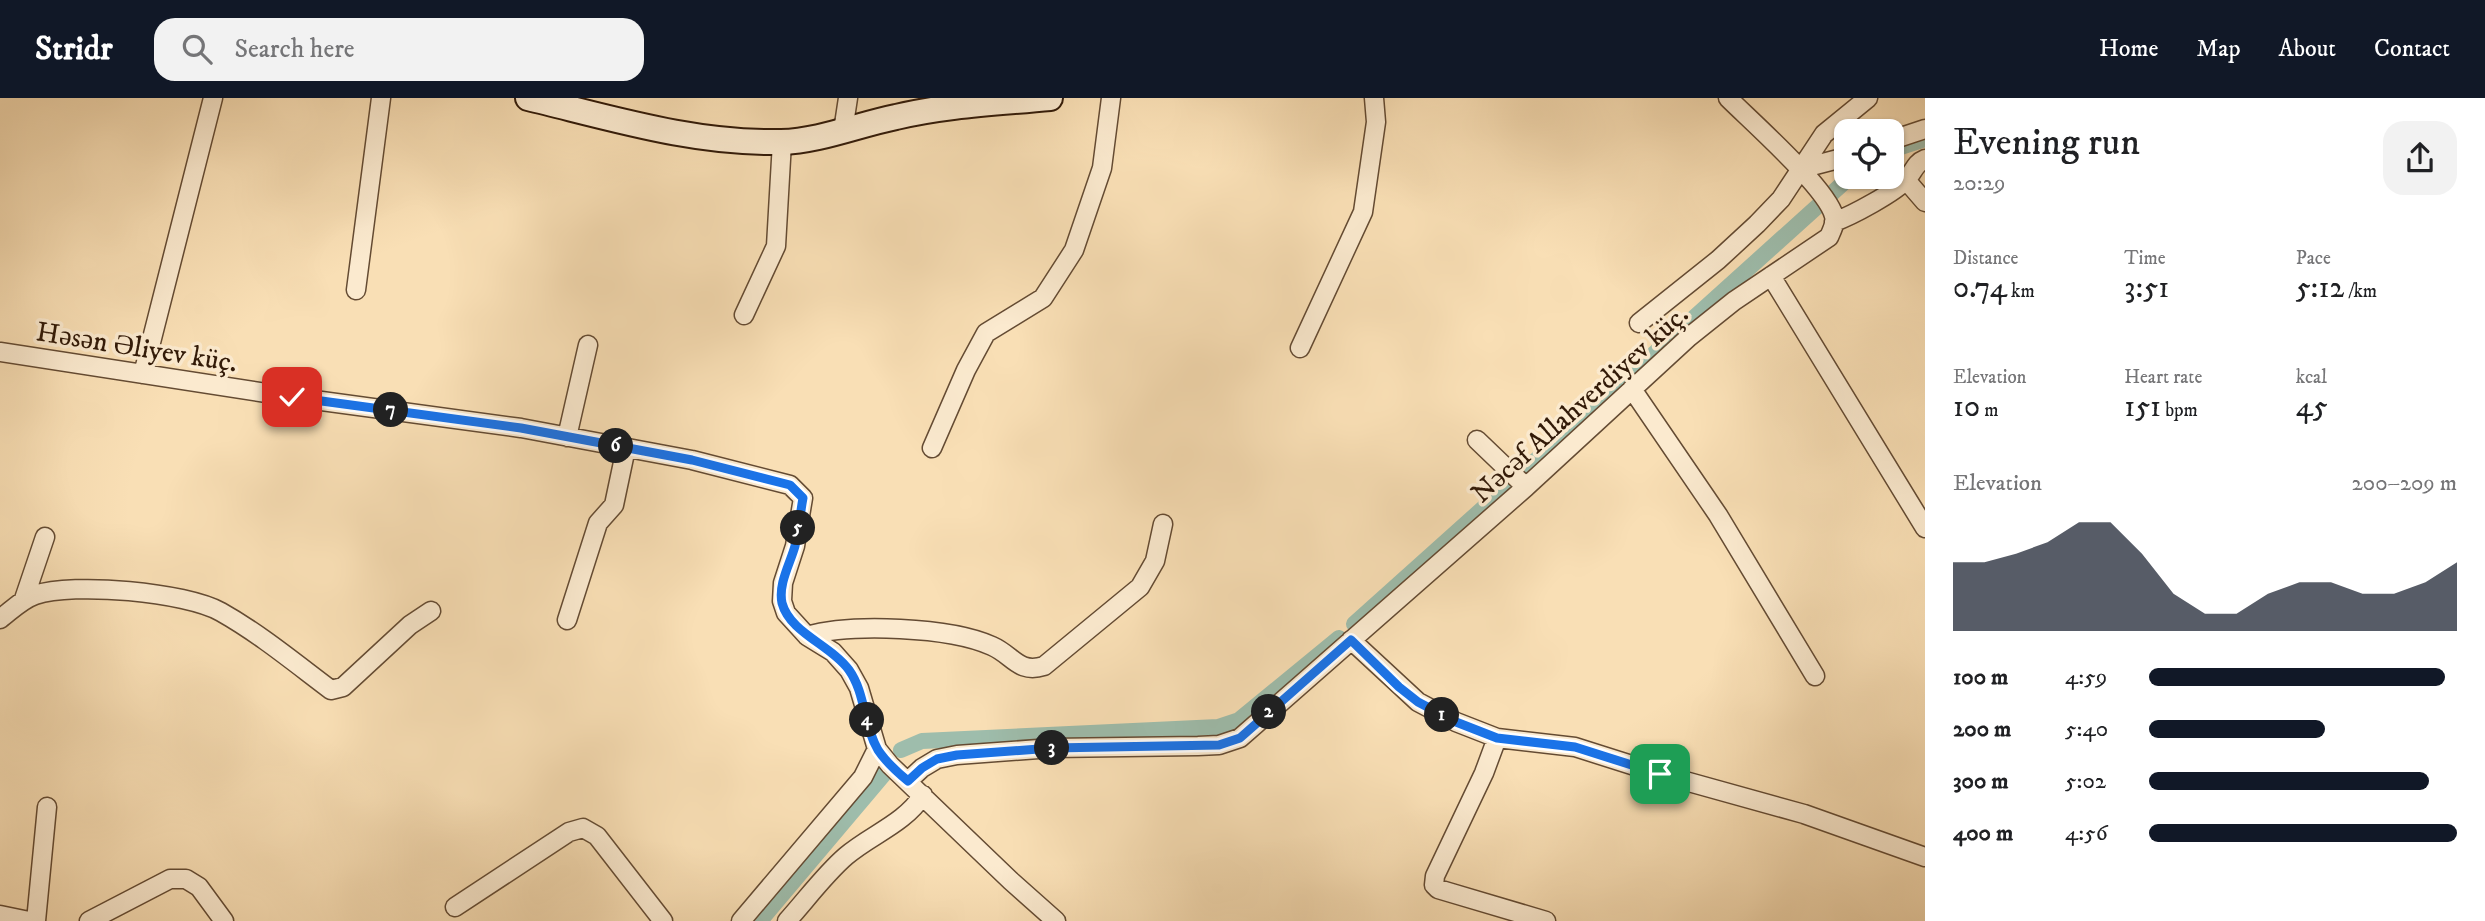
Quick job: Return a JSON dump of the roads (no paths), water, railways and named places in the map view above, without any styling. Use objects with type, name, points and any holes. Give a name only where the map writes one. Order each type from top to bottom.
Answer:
[{"type":"street","points":[[142,374],[213,98]]},
{"type":"street","points":[[356,290],[381,98]]},
{"type":"street","points":[[528,98],[683,135],[737,141],[782,142],[944,108],[1049,98]]},
{"type":"street","points":[[843,131],[848,98]]},
{"type":"street","points":[[932,448],[966,370],[986,333],[1043,298],[1074,250],[1102,168],[1111,98]]},
{"type":"street","points":[[1300,348],[1363,212],[1376,121],[1374,98]]},
{"type":"street","points":[[1728,98],[1800,169],[1819,191],[1833,215],[1853,216],[1906,180],[1919,161],[1925,159]]},
{"type":"street","points":[[1639,323],[1718,260],[1757,224],[1781,199],[1824,134],[1868,98]]},
{"type":"street","points":[[1904,136],[1925,129]]},
{"type":"street","points":[[744,315],[776,246],[782,142]]},
{"type":"street","points":[[1800,169],[1834,160]]},
{"type":"street","points":[[1906,180],[1925,202]]},
{"type":"street","name":"Nəcəf Allahverdiyev küç.","points":[[1351,640],[1526,487],[1689,337],[1770,276],[1829,237],[1833,215]]},
{"type":"street","points":[[1770,276],[1925,528]]},
{"type":"street","points":[[566,437],[589,345]]},
{"type":"street","name":"Həsən Əliyev küç.","points":[[0,352],[521,428],[692,460],[790,485],[803,498],[795,546],[783,583],[782,601],[786,613],[807,636],[833,652],[849,670],[859,688],[877,749]]},
{"type":"street","points":[[1632,389],[1718,515],[1815,676]]},
{"type":"street","points":[[1477,440],[1526,487]]},
{"type":"street","points":[[567,620],[598,523],[614,505],[626,448]]},
{"type":"street","points":[[807,636],[827,630],[875,629],[943,633],[993,646],[1032,670],[1044,666],[1140,586],[1155,561],[1163,524]]},
{"type":"street","points":[[24,599],[45,537]]},
{"type":"street","points":[[0,619],[24,599],[66,589],[136,593],[192,600],[219,611],[281,652],[331,690],[343,687],[410,625],[430,611]]},
{"type":"street","points":[[908,781],[937,759],[957,755],[1052,748],[1219,745],[1240,738],[1351,640],[1418,702],[1456,722],[1497,738],[1575,747],[1804,814],[1925,857]]},
{"type":"street","points":[[1497,738],[1434,885],[1438,890],[1546,921]]},
{"type":"street","points":[[741,921],[863,777],[877,749],[890,765],[1056,921]]},
{"type":"street","points":[[787,921],[846,856],[914,810],[923,795]]},
{"type":"street","points":[[36,921],[47,807]]},
{"type":"street","points":[[455,907],[569,832],[583,828],[597,836],[663,921]]},
{"type":"street","points":[[89,921],[170,879],[186,879],[199,887],[224,921]]},
{"type":"street","points":[[0,915],[29,921]]},
{"type":"waterway","points":[[1904,146],[1925,139]]},
{"type":"waterway","points":[[1525,470],[1837,189]]},
{"type":"waterway","points":[[1354,624],[1509,485]]},
{"type":"waterway","points":[[901,750],[922,741],[1218,727],[1239,720],[1339,638]]},
{"type":"waterway","points":[[760,921],[884,774]]}]
